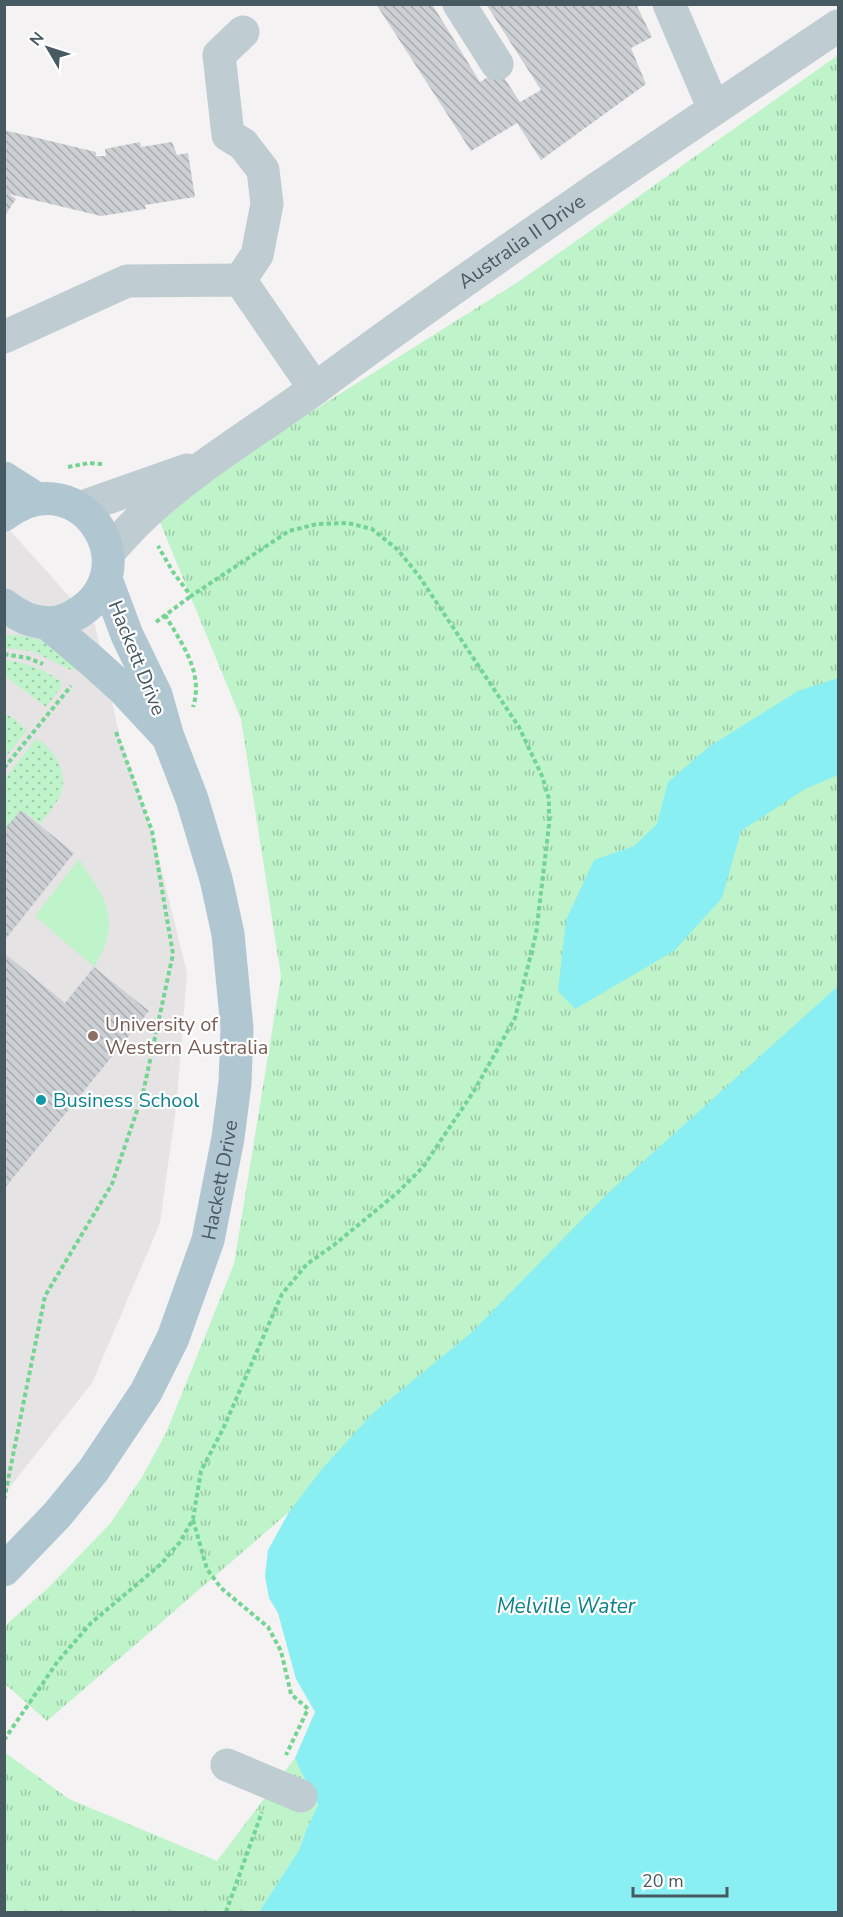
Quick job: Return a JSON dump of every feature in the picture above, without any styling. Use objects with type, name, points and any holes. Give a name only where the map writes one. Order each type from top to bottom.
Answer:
[{"type":"main road","points":[[4,478],[38,499]]},
{"type":"main road","points":[[4,515],[21,504],[38,499],[52,498],[66,501],[79,508]]},
{"type":"main road","name":"Hackett Drive","points":[[4,1570],[57,1515],[93,1471],[146,1392],[173,1338],[208,1240],[228,1138],[235,1083],[237,1028],[228,934],[216,879],[192,799],[168,737],[156,695],[127,635],[107,566],[105,539],[90,516],[79,508]]},
{"type":"main road","points":[[8,612],[47,624],[65,620],[83,610],[97,596],[107,566]]},
{"type":"main road","name":"Hackett Drive","points":[[47,624],[123,689],[168,737]]},
{"type":"street","points":[[459,4],[497,64]]},
{"type":"street","points":[[669,4],[714,109]]},
{"type":"street","name":"Australia II Drive","points":[[107,566],[142,517],[209,463],[422,310],[838,26]]},
{"type":"street","points":[[240,280],[257,255],[267,204],[263,170],[243,144],[228,135],[219,55],[243,32]]},
{"type":"street","points":[[4,337],[127,281],[240,280]]},
{"type":"street","points":[[240,280],[315,389]]},
{"type":"street","name":"Australia II Drive","points":[[79,508],[209,463]]},
{"type":"street","points":[[227,1765],[301,1796]]},
{"type":"path","points":[[142,517],[172,572],[191,596]]},
{"type":"path","points":[[4,1740],[64,1653],[91,1623],[161,1564],[180,1542],[193,1519],[201,1471],[223,1429],[282,1294],[307,1264],[379,1208],[423,1167],[474,1091],[515,1018],[536,934],[549,816],[549,799],[542,776],[519,727],[419,576],[398,550],[372,529],[348,523],[317,524],[289,531],[165,615]]},
{"type":"path","points":[[4,654],[28,658],[48,665]]},
{"type":"path","points":[[4,768],[74,683],[69,678]]},
{"type":"path","points":[[4,1500],[45,1296],[112,1184],[143,1093],[173,954],[152,831],[115,729]]},
{"type":"path","points":[[193,1519],[207,1569],[221,1588],[268,1627],[280,1651],[291,1694],[308,1709],[293,1737],[284,1762]]},
{"type":"path","points":[[226,1912],[265,1803]]},
{"type":"shaded area","name":"University of Western Australia","points":[[4,524],[95,625],[120,738],[152,831],[187,973],[177,1100],[160,1223],[92,1383],[5,1493]]},
{"type":"green space","points":[[838,55],[838,1030],[289,1512],[47,1721],[5,1684],[4,1631],[8,1623],[48,1588],[110,1524],[142,1477],[166,1433],[234,1264],[281,976],[241,719],[155,510],[518,282]]},
{"type":"green space","points":[[4,635],[37,639],[81,667],[71,670],[32,651],[5,648]]},
{"type":"green space","points":[[4,660],[27,664],[41,670],[61,682],[61,687],[46,707],[5,676]]},
{"type":"green space","points":[[5,714],[27,730],[5,758]]},
{"type":"green space","points":[[36,739],[48,748],[60,765],[63,784],[61,792],[53,808],[40,824],[21,810],[5,830],[5,778]]},
{"type":"green space","points":[[79,859],[97,887],[108,911],[108,936],[94,967],[35,916]]},
{"type":"green space","points":[[4,1752],[69,1799],[217,1861],[295,1758],[318,1805],[299,1850],[259,1912],[5,1912]]},
{"type":"water","points":[[838,678],[838,775],[805,789],[741,831],[722,898],[674,951],[575,1009],[558,991],[566,920],[594,860],[634,846],[657,824],[668,782],[710,746],[798,691]]},
{"type":"water","name":"Melville Water","points":[[838,986],[838,1912],[259,1912],[299,1850],[318,1805],[295,1758],[315,1712],[296,1679],[278,1613],[269,1598],[265,1576],[268,1550],[289,1512],[322,1469],[372,1414],[471,1333],[606,1195]]},
{"type":"building","points":[[376,4],[432,4],[480,82],[499,70],[520,102],[541,90],[486,4],[636,4],[652,37],[631,48],[646,84],[541,160],[517,123],[471,151]]},
{"type":"building","points":[[4,130],[96,152],[96,156],[106,156],[105,149],[140,142],[141,147],[172,142],[177,155],[188,153],[195,197],[145,205],[146,209],[101,216],[9,194],[16,199],[4,217]]},
{"type":"building","points":[[21,810],[74,853],[4,941],[4,830]]},
{"type":"building","name":"Business School","points":[[4,953],[65,1003],[94,967],[149,1011],[4,1189]]},
{"type":"place","name":"University of Western Australia","points":[[93,1036]]},
{"type":"place","name":"Business School","points":[[41,1100]]}]
